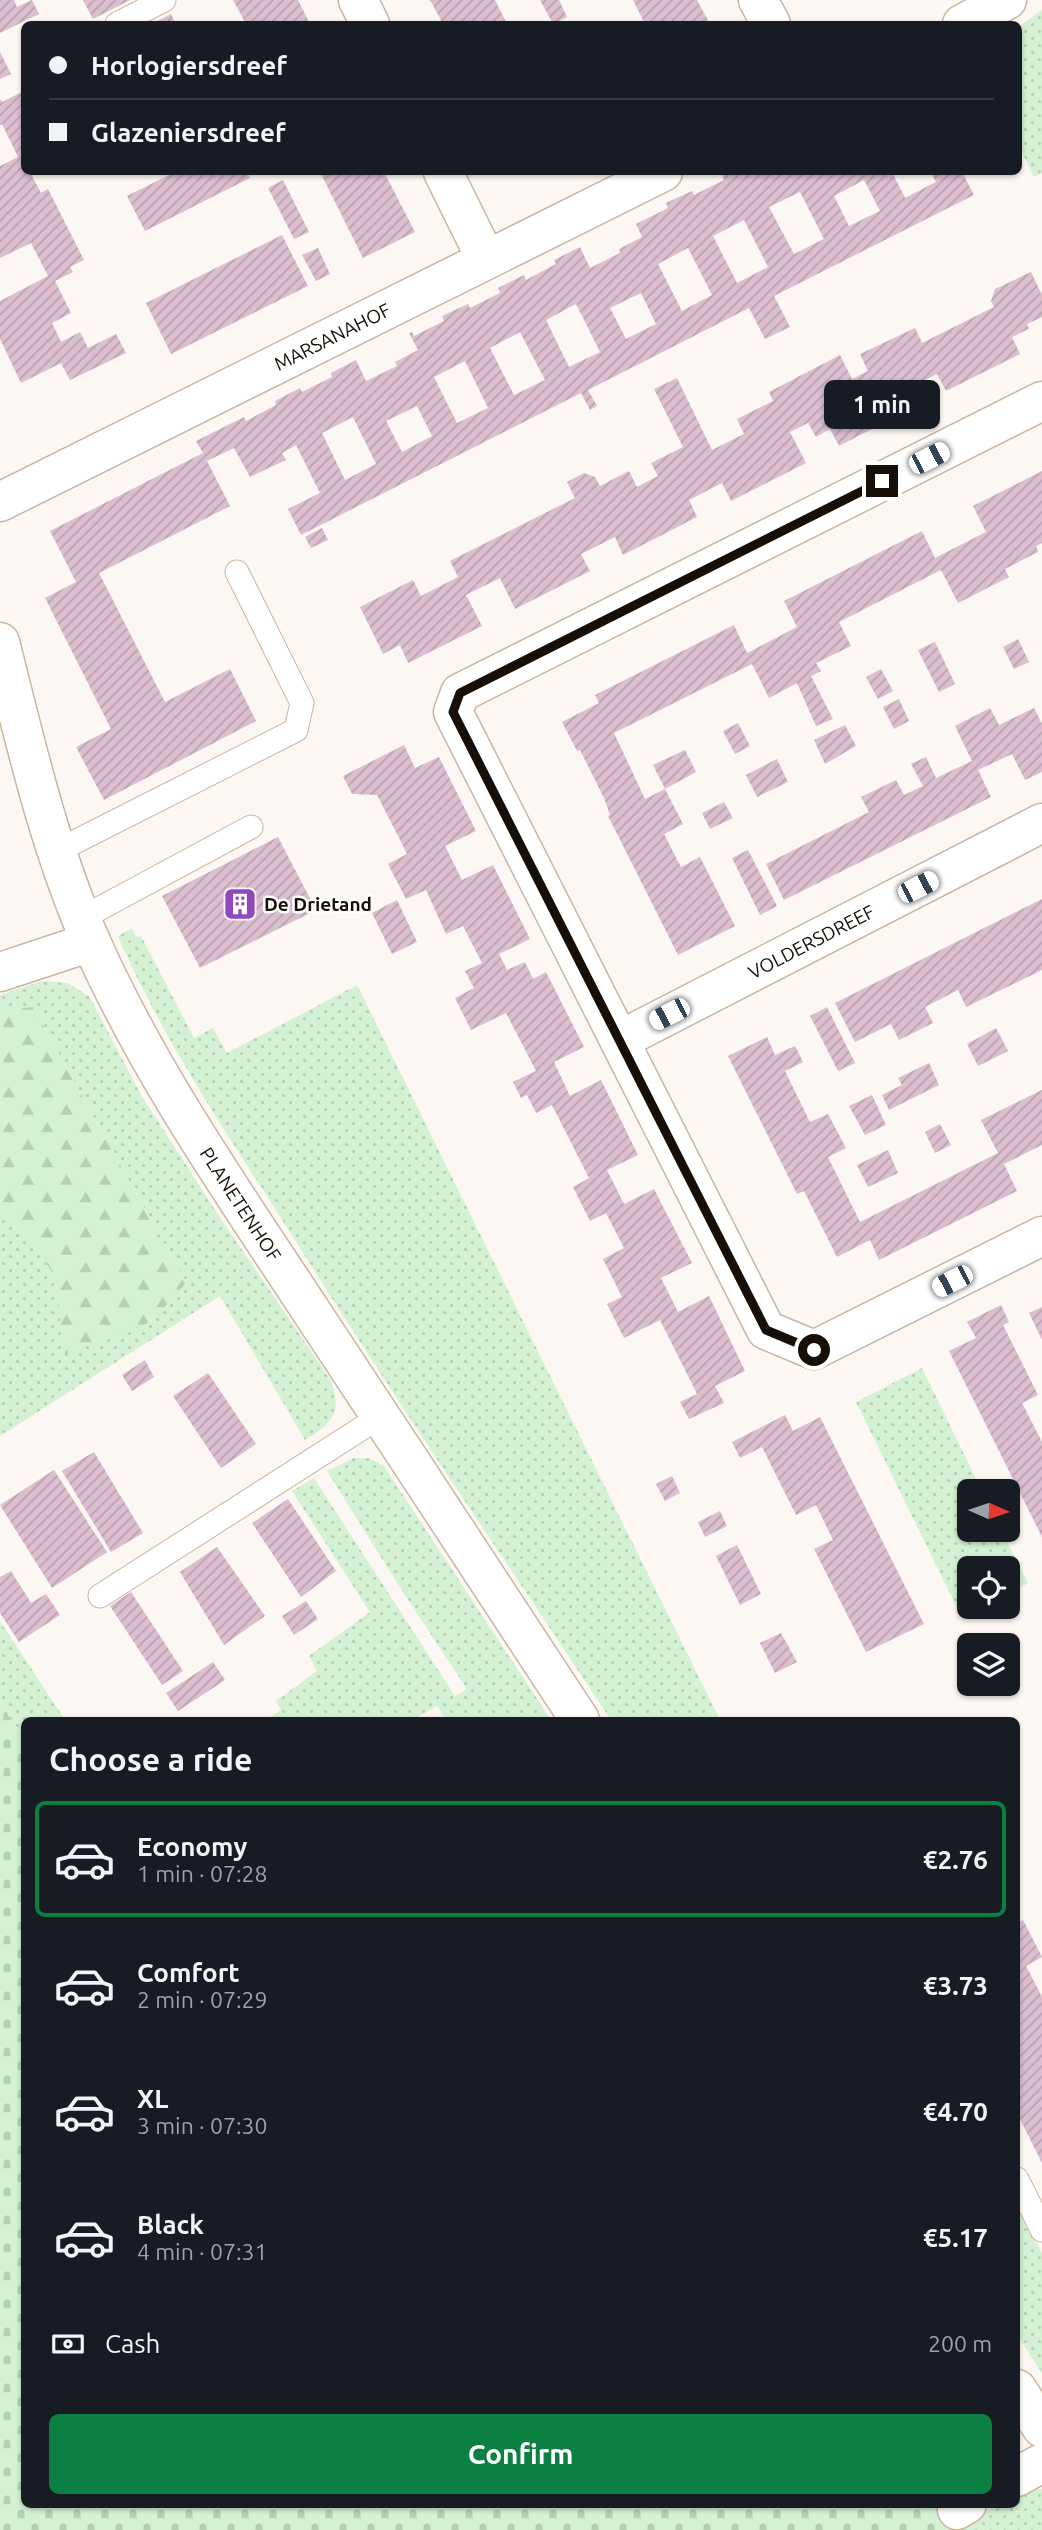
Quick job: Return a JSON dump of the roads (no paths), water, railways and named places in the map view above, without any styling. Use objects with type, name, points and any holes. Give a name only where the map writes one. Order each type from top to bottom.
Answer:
[{"type":"street","points":[[358,0],[368,21]]},
{"type":"street","points":[[758,0],[769,21]]},
{"type":"street","points":[[968,21],[1007,0]]},
{"type":"street","points":[[444,175],[486,260]]},
{"type":"street","name":"MARSANAHOF","points":[[0,502],[657,175]]},
{"type":"street","points":[[1042,401],[460,693],[453,712],[766,1330],[814,1350],[1042,1236]]},
{"type":"street","name":"PLANETENHOF","points":[[0,642],[55,852],[118,999],[207,1152],[578,1717]]},
{"type":"street","name":"VOLDERSDREEF","points":[[620,1040],[1042,823]]},
{"type":"street","points":[[0,972],[87,930]]},
{"type":"street","points":[[1020,2394],[1042,2428]]},
{"type":"street","points":[[1020,2475],[1042,2463]]},
{"type":"lane","points":[[123,21],[164,0]]},
{"type":"lane","points":[[55,852],[296,730],[302,703],[237,572]]},
{"type":"lane","points":[[87,930],[251,827]]},
{"type":"lane","points":[[100,1596],[381,1416]]},
{"type":"lane","points":[[1020,2185],[1042,2230]]},
{"type":"place","name":"De Drietand","points":[[240,904]]}]
